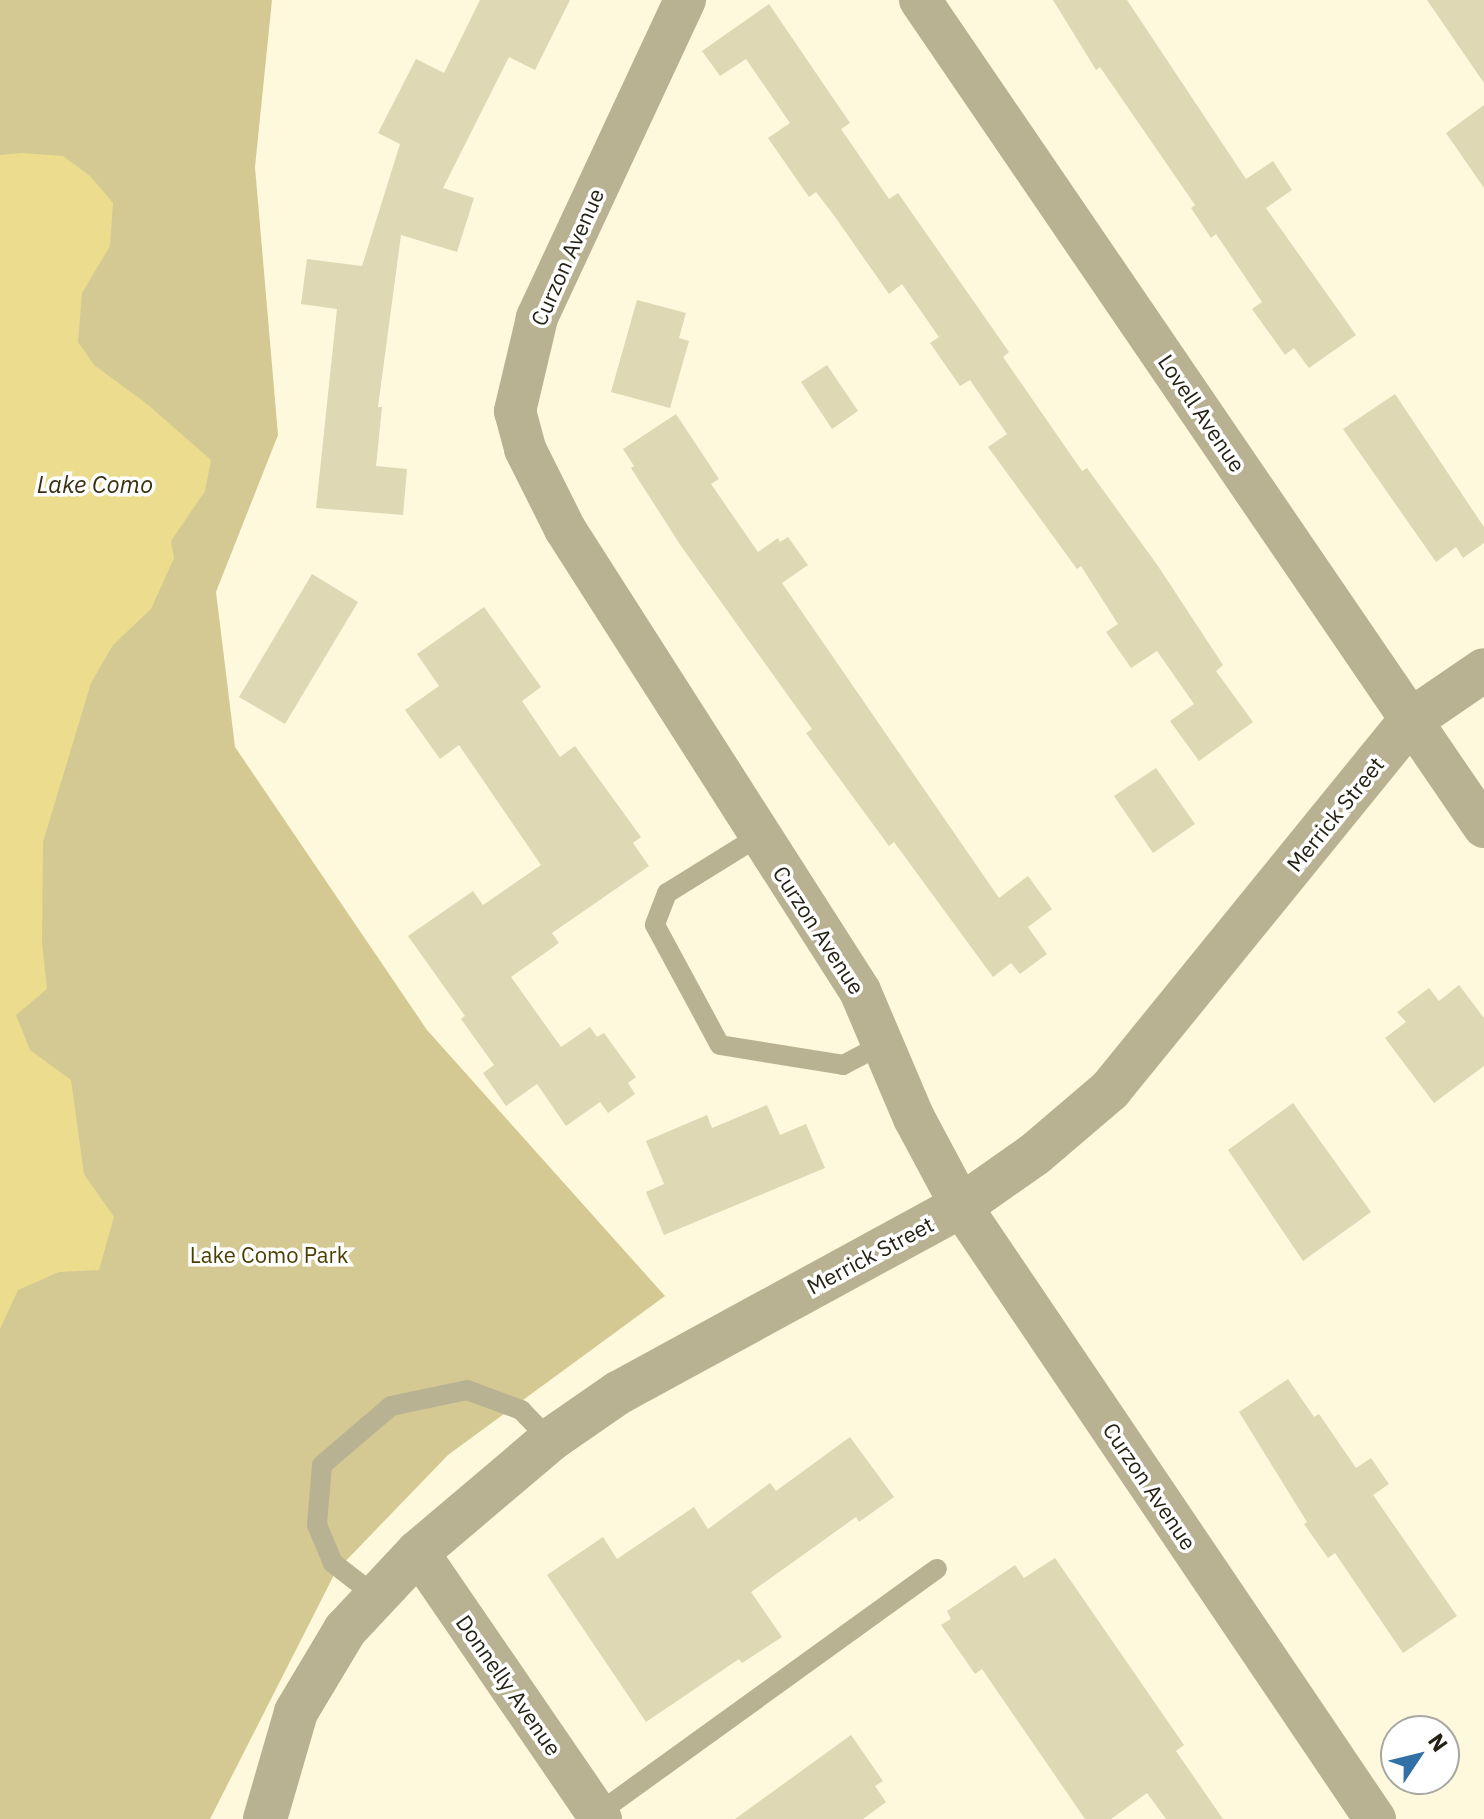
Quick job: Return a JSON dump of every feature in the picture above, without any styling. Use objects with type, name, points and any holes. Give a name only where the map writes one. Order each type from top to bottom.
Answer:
[{"type":"street","name":"Curzon Avenue","points":[[685,0],[537,318],[515,411],[525,449],[565,529],[860,991],[914,1118],[961,1206],[1375,1819]]},
{"type":"street","name":"Lovell Avenue","points":[[920,0],[1484,827]]},
{"type":"street","name":"Merrick Street","points":[[265,1819],[296,1712],[345,1630],[418,1552],[550,1440],[618,1393],[688,1352],[961,1206],[1035,1154],[1110,1090],[1411,720],[1484,670]]},
{"type":"street","name":"Donnelly Avenue","points":[[418,1552],[599,1816]]},
{"type":"lane","points":[[759,836],[667,893],[655,925],[720,1045],[843,1065],[883,1044]]},
{"type":"lane","points":[[377,1597],[333,1563],[317,1525],[322,1465],[391,1406],[467,1390],[521,1410],[550,1440]]},
{"type":"lane","points":[[599,1816],[937,1569]]},
{"type":"green space","name":"Lake Como Park","points":[[0,0],[272,0],[255,167],[278,435],[216,592],[235,747],[427,1030],[665,1296],[448,1455],[336,1571],[210,1819],[0,1819]]},
{"type":"water","name":"Lake Como","points":[[0,155],[63,156],[90,176],[113,203],[110,246],[82,293],[78,342],[94,365],[147,404],[211,460],[205,491],[171,541],[174,558],[151,609],[113,645],[91,683],[43,842],[42,943],[47,989],[16,1015],[30,1050],[71,1080],[84,1174],[114,1217],[99,1270],[59,1272],[18,1290],[0,1329]]},
{"type":"building","points":[[480,0],[570,0],[535,70],[509,57],[443,188],[474,198],[457,252],[401,235],[378,407],[382,407],[376,466],[407,469],[403,515],[316,508],[337,309],[301,304],[307,259],[362,266],[400,144],[378,133],[416,59],[444,73]]},
{"type":"building","points":[[1053,0],[1127,0],[1246,179],[1273,161],[1292,190],[1266,208],[1356,335],[1309,368],[1294,348],[1285,355],[1252,309],[1262,302],[1216,234],[1211,238],[1191,208],[1195,205],[1100,67],[1096,70]]},
{"type":"building","points":[[1427,0],[1484,0],[1484,83]]},
{"type":"building","points":[[769,4],[850,123],[841,129],[889,199],[898,193],[1009,352],[1003,357],[1082,471],[1087,468],[1158,566],[1223,665],[1216,671],[1253,722],[1199,761],[1170,721],[1194,704],[1157,651],[1131,668],[1106,632],[1118,624],[1081,566],[1077,569],[988,447],[1007,434],[970,380],[960,386],[930,343],[939,337],[902,284],[889,294],[816,192],[809,197],[768,138],[790,123],[746,59],[720,76],[702,51]]},
{"type":"building","points":[[1484,105],[1484,188],[1446,133]]},
{"type":"building","points":[[637,300],[686,313],[679,338],[689,341],[670,408],[611,392]]},
{"type":"building","points":[[827,365],[858,411],[832,429],[801,382]]},
{"type":"building","points":[[1395,394],[1484,527],[1484,543],[1463,558],[1456,547],[1436,562],[1343,429]]},
{"type":"building","points":[[676,414],[719,479],[711,484],[758,552],[778,538],[780,542],[788,537],[808,565],[782,583],[999,898],[1028,876],[1052,909],[1028,927],[1047,954],[1020,974],[1011,963],[993,977],[894,842],[889,846],[806,733],[812,729],[681,546],[631,468],[634,466],[623,449]]},
{"type":"building","points":[[312,574],[358,602],[285,724],[239,697]]},
{"type":"building","points":[[484,607],[541,687],[522,701],[560,757],[575,746],[641,837],[633,843],[649,866],[552,933],[559,943],[511,977],[561,1047],[590,1027],[597,1037],[604,1033],[636,1077],[628,1083],[635,1094],[608,1113],[600,1102],[566,1126],[537,1084],[506,1106],[483,1073],[494,1065],[461,1019],[465,1016],[408,936],[473,891],[483,905],[541,865],[459,745],[440,759],[405,710],[439,686],[417,654]]},
{"type":"building","points":[[1156,768],[1195,824],[1153,853],[1114,796]]},
{"type":"building","points":[[1459,985],[1484,1018],[1484,1066],[1434,1103],[1385,1038],[1406,1022],[1397,1012],[1429,988],[1439,1001]]},
{"type":"building","points":[[1293,1103],[1371,1212],[1303,1261],[1228,1150]]},
{"type":"building","points":[[767,1105],[780,1135],[806,1124],[825,1168],[664,1235],[646,1192],[664,1184],[646,1141],[707,1115],[712,1128]]},
{"type":"building","points":[[1288,1379],[1314,1417],[1319,1414],[1356,1468],[1371,1458],[1389,1484],[1373,1495],[1457,1616],[1403,1653],[1335,1553],[1328,1558],[1304,1524],[1307,1522],[1239,1412]]},
{"type":"building","points":[[850,1437],[894,1497],[859,1522],[856,1517],[751,1592],[782,1637],[742,1663],[739,1659],[646,1722],[547,1575],[603,1537],[617,1559],[694,1507],[708,1529],[770,1483],[776,1491]]},
{"type":"building","points":[[1055,1558],[1184,1745],[1176,1751],[1223,1819],[1166,1819],[1147,1793],[1111,1819],[1085,1819],[982,1669],[975,1674],[941,1625],[951,1619],[947,1611],[1015,1565],[1024,1578]]},
{"type":"building","points":[[851,1735],[883,1781],[875,1786],[886,1802],[863,1819],[735,1819]]}]
